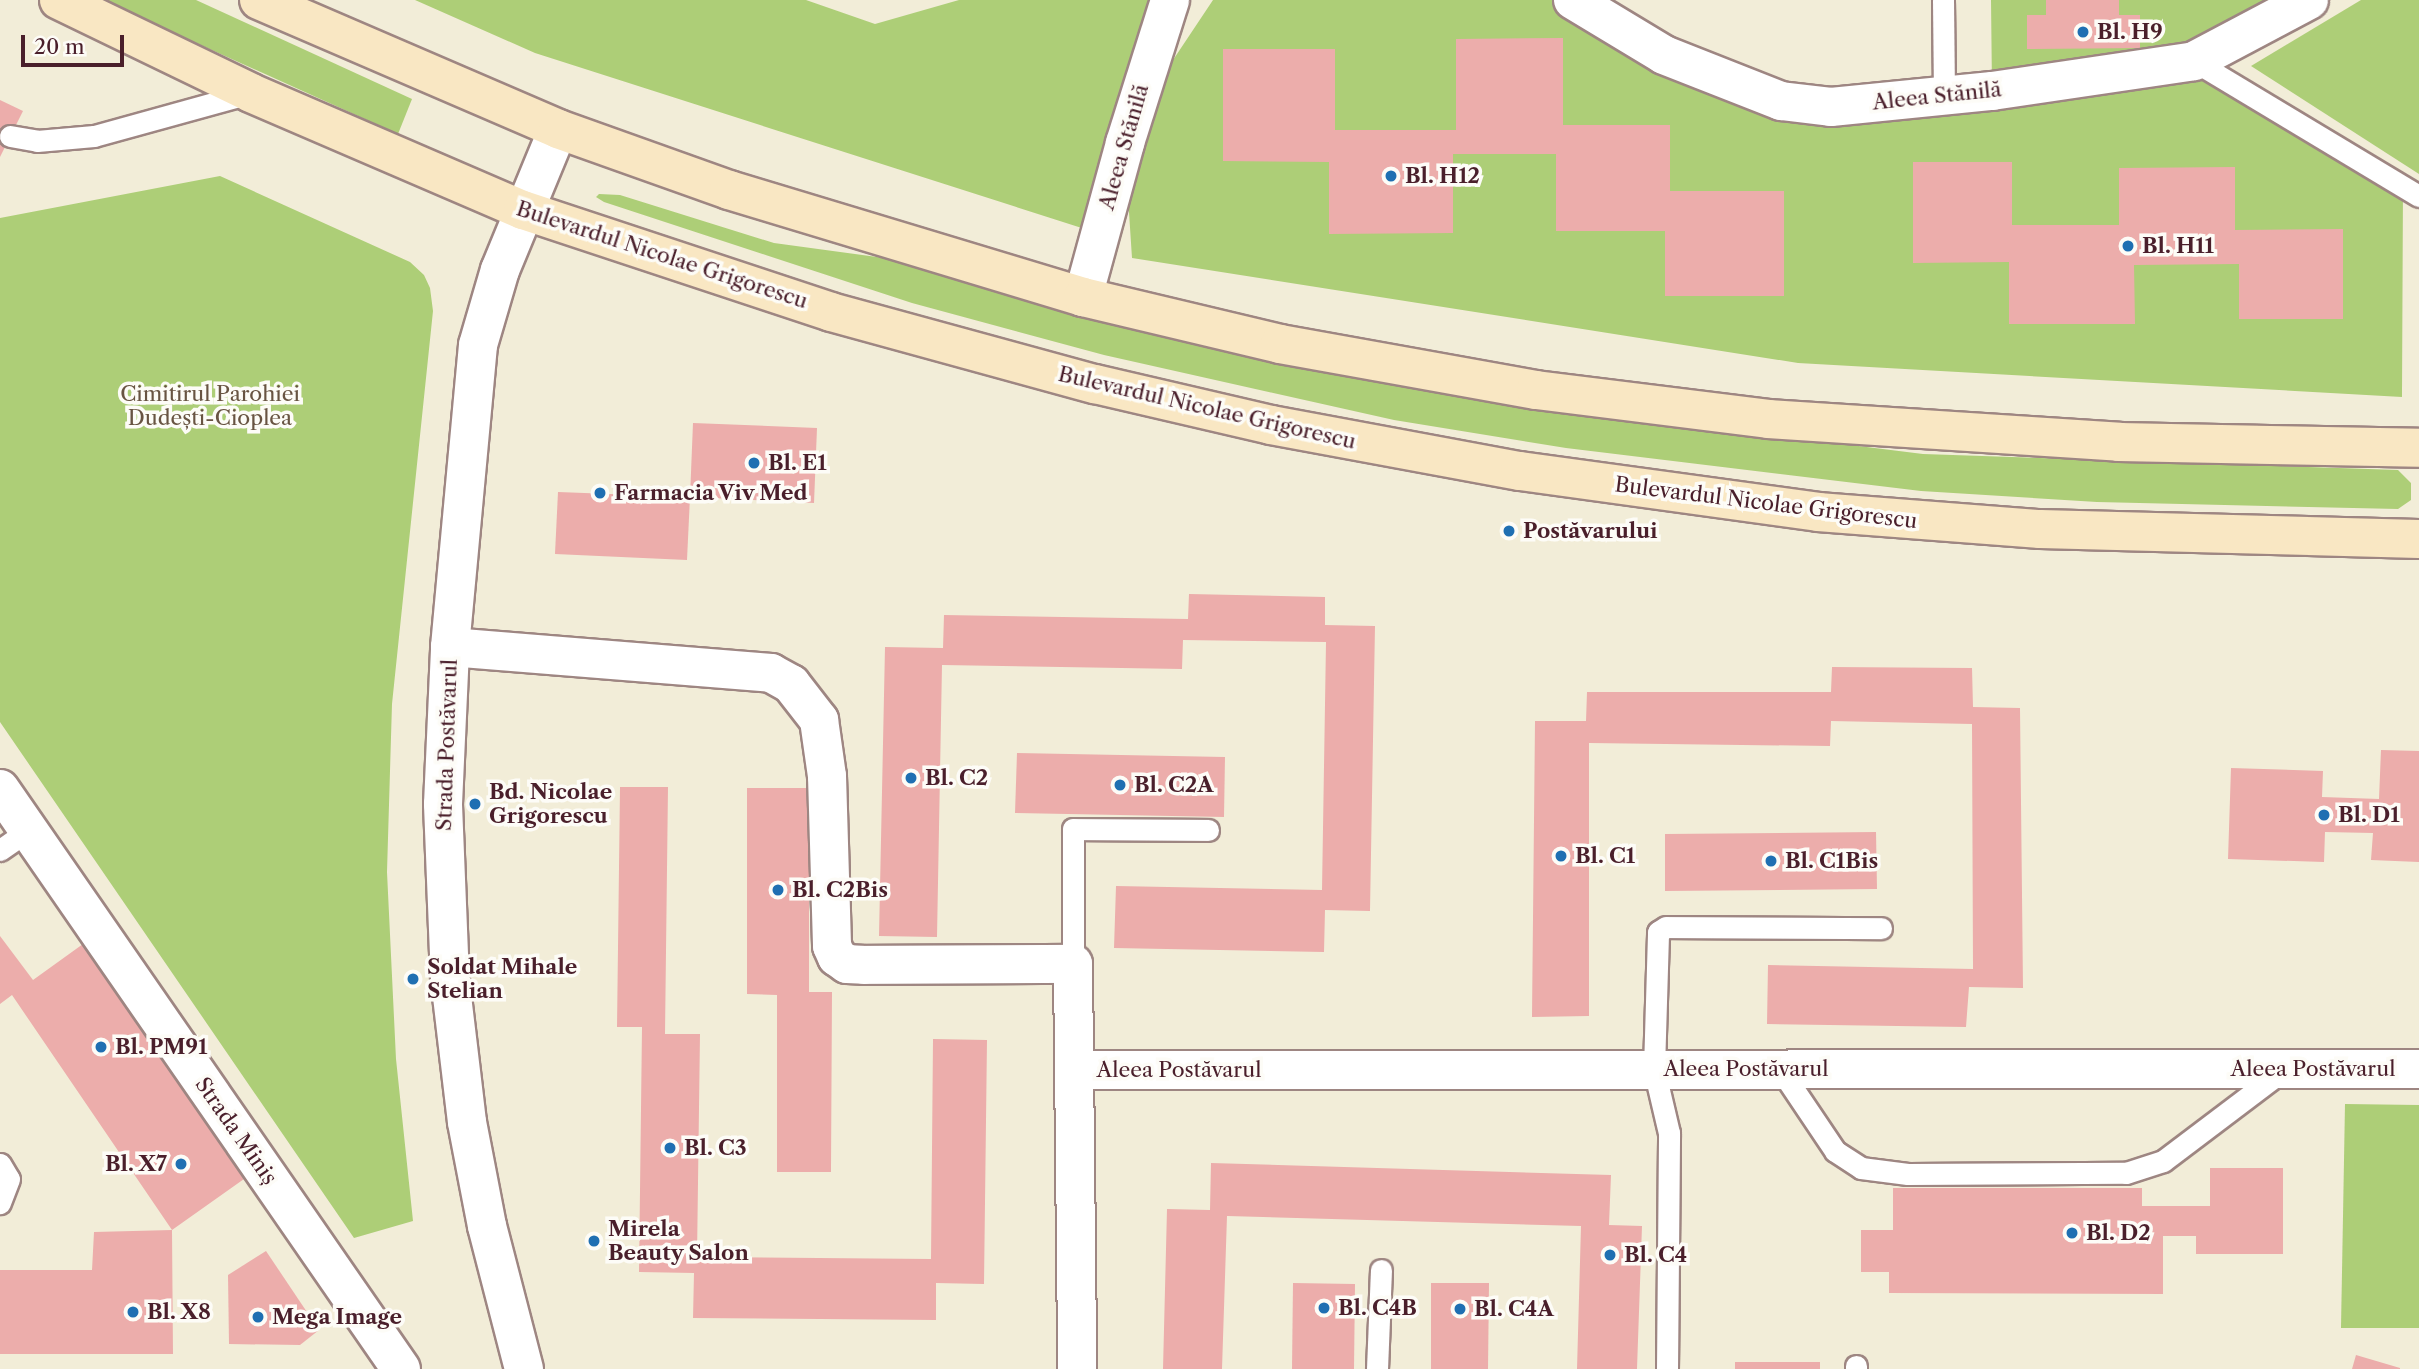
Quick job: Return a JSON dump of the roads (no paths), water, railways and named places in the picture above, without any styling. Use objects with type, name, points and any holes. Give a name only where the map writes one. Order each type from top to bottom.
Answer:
[{"type":"main road","name":"Bulevardul Nicolae Grigorescu","points":[[59,0],[251,93],[523,210],[831,312],[1096,384],[1375,447],[1712,500],[1832,513],[2080,531],[2419,539]]},
{"type":"main road","points":[[260,0],[558,129],[856,232],[1083,297],[1392,366],[1768,419],[2119,442],[2419,448]]},
{"type":"street","name":"Aleea Stănilă","points":[[1573,0],[1656,51],[1781,101],[1831,107],[1944,96],[2194,61],[2309,0]]},
{"type":"street","name":"Aleea Stănilă","points":[[1083,297],[1169,2]]},
{"type":"street","name":"Strada Postăvarul","points":[[524,1369],[487,1226],[457,1051],[444,830],[450,647],[478,345],[523,210],[558,129]]},
{"type":"street","points":[[450,647],[771,673],[791,684],[819,720],[827,776],[832,946],[837,957],[846,964],[864,965],[1073,964]]},
{"type":"street","name":"Strada Miniș","points":[[0,789],[14,840],[401,1369]]},
{"type":"street","name":"Aleea Postăvarul","points":[[1073,964],[1077,1369]]},
{"type":"street","name":"Aleea Postăvarul","points":[[1074,1070],[2419,1069]]},
{"type":"lane","points":[[1942,0],[1944,96]]},
{"type":"lane","points":[[2194,61],[2419,196]]},
{"type":"lane","points":[[10,136],[37,141],[94,136],[251,93]]},
{"type":"lane","points":[[1073,964],[1073,829],[1208,830]]},
{"type":"lane","points":[[1667,1369],[1669,1133],[1654,1069],[1658,932],[1667,927],[1881,928]]},
{"type":"lane","points":[[1780,1069],[1835,1151],[1861,1168],[1908,1174],[2126,1173],[2163,1161],[2284,1069]]},
{"type":"lane","points":[[0,1164],[9,1180],[0,1203]]},
{"type":"lane","points":[[1377,1369],[1381,1270]]},
{"type":"place","name":"Bl. H9","points":[[2083,32]]},
{"type":"place","name":"Bl. H12","points":[[1391,176]]},
{"type":"place","name":"Bl. H11","points":[[2128,246]]},
{"type":"place","name":"Bl. E1","points":[[754,463]]},
{"type":"place","name":"Farmacia Viv Med","points":[[600,493]]},
{"type":"place","name":"Postăvarului","points":[[1509,531]]},
{"type":"place","name":"Bl. C2","points":[[911,778]]},
{"type":"place","name":"Bl. C2A","points":[[1120,785]]},
{"type":"place","name":"Bd. Nicolae Grigorescu","points":[[475,804]]},
{"type":"place","name":"Bl. D1","points":[[2324,815]]},
{"type":"place","name":"Bl. C1","points":[[1561,856]]},
{"type":"place","name":"Bl. C1Bis","points":[[1771,861]]},
{"type":"place","name":"Bl. C2Bis","points":[[778,890]]},
{"type":"place","name":"Soldat Mihale Stelian","points":[[413,979]]},
{"type":"place","name":"Bl. PM91","points":[[101,1047]]},
{"type":"place","name":"Bl. C3","points":[[670,1148]]},
{"type":"place","name":"Bl. X7","points":[[181,1164]]},
{"type":"place","name":"Bl. D2","points":[[2072,1233]]},
{"type":"place","name":"Mirela Beauty Salon","points":[[594,1241]]},
{"type":"place","name":"Bl. C4","points":[[1610,1255]]},
{"type":"place","name":"Bl. C4B","points":[[1324,1308]]},
{"type":"place","name":"Bl. C4A","points":[[1460,1309]]},
{"type":"place","name":"Bl. X8","points":[[133,1312]]},
{"type":"place","name":"Mega Image","points":[[258,1317]]},
{"type":"park label","name":"Cimitirul Parohiei Dudești-Cioplea","points":[[210,406]]}]
